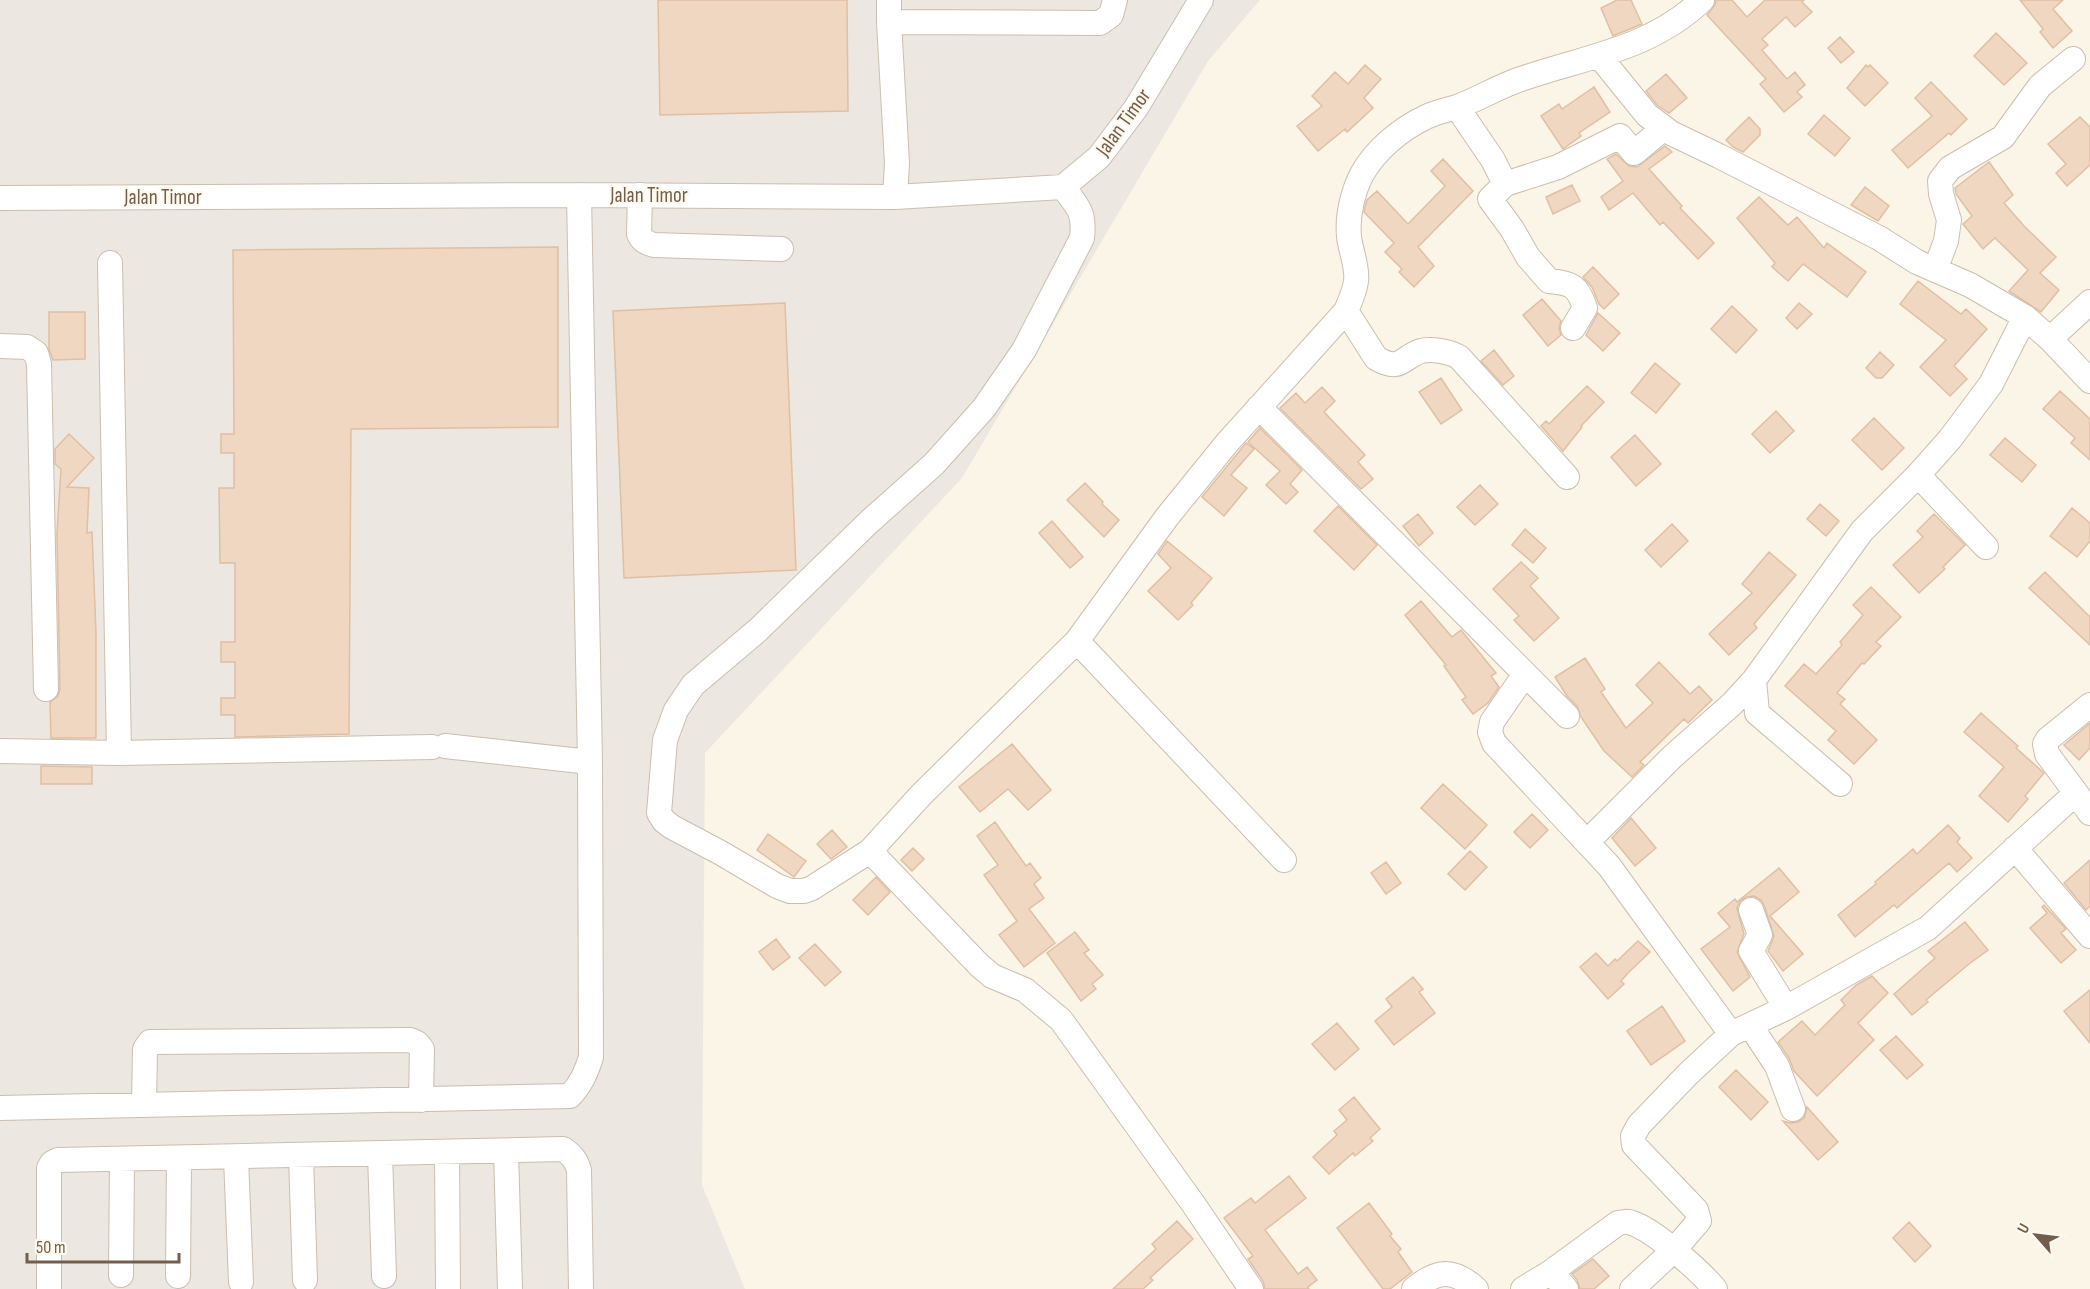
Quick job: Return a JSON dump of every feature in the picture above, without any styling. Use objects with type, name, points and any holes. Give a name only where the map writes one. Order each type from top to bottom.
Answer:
[{"type":"street","points":[[895,197],[897,163],[889,11],[1100,23],[1111,15],[1115,0]]},
{"type":"street","name":"Jalan Timor","points":[[0,198],[579,195],[895,197],[1063,187],[1099,157],[1136,108],[1201,0]]},
{"type":"street","points":[[1063,187],[1078,207],[1084,222],[1082,238],[1024,350],[984,408],[934,464],[869,522],[758,630],[693,685],[676,711],[665,740],[659,813],[664,821],[777,886],[790,891],[804,891],[812,888],[870,851],[921,795],[1077,641],[1167,517],[1259,407],[1346,311],[1357,279],[1348,234],[1351,208],[1358,181],[1379,152],[1404,129],[1428,116],[1522,78],[1600,57],[1648,38],[1668,27],[1702,0]]},
{"type":"street","points":[[1600,57],[1647,115],[1664,128],[1879,238],[1917,262],[1970,285],[2025,317],[2050,339],[2090,381]]},
{"type":"street","points":[[1935,270],[1946,241],[1949,220],[1941,194],[1940,181],[1950,168],[2003,137],[2035,92],[2073,58]]},
{"type":"street","points":[[1457,106],[1493,160],[1504,184]]},
{"type":"street","points":[[1573,328],[1585,308],[1580,292],[1568,283],[1549,281],[1528,257],[1512,229],[1490,199],[1504,184],[1558,167],[1620,136],[1634,153],[1664,128]]},
{"type":"street","points":[[0,1108],[570,1096],[586,1076],[591,1057],[590,762],[579,195]]},
{"type":"street","points":[[640,195],[639,234],[641,239],[647,243],[781,249]]},
{"type":"street","points":[[110,263],[119,753]]},
{"type":"street","points":[[2050,339],[2090,302]]},
{"type":"street","points":[[1346,311],[1376,358],[1383,362],[1401,363],[1420,351],[1441,351],[1459,357],[1566,477]]},
{"type":"street","points":[[1587,842],[1672,757],[1754,680],[1862,531],[1950,439],[1991,384],[2025,317]]},
{"type":"street","points":[[0,346],[27,347],[36,353],[39,364],[46,689]]},
{"type":"street","points":[[1259,407],[1567,716]]},
{"type":"street","points":[[1918,475],[1986,547]]},
{"type":"street","points":[[1077,641],[1284,860]]},
{"type":"street","points":[[1524,674],[1492,722],[1490,732],[1494,743],[1609,866],[1741,1029],[1777,1066],[1793,1109]]},
{"type":"street","points":[[1754,680],[1756,713],[1840,784]]},
{"type":"street","points":[[2090,705],[2048,739],[2045,744],[2046,754],[2090,813]]},
{"type":"street","points":[[0,751],[119,753],[438,746],[590,762]]},
{"type":"street","points":[[1632,1289],[1674,1250],[1699,1221],[1699,1215],[1634,1145],[1633,1136],[1639,1125],[1688,1074],[1741,1029],[1786,1008],[1928,928],[2076,793]]},
{"type":"street","points":[[2015,848],[2090,936]]},
{"type":"street","points":[[870,851],[978,965],[992,976],[1025,990],[1061,1020],[1194,1205],[1251,1289]]},
{"type":"street","points":[[1751,910],[1760,935],[1751,951],[1786,1008]]},
{"type":"street","points":[[144,1104],[145,1049],[150,1042],[410,1040],[422,1049],[421,1100]]},
{"type":"street","points":[[49,1289],[49,1168],[58,1160],[236,1158],[563,1149],[577,1161],[579,1170],[580,1289]]},
{"type":"street","points":[[506,1151],[510,1289]]},
{"type":"street","points":[[447,1152],[448,1289]]},
{"type":"street","points":[[380,1154],[384,1276]]},
{"type":"street","points":[[301,1156],[305,1280]]},
{"type":"street","points":[[178,1276],[179,1158]]},
{"type":"street","points":[[236,1158],[241,1282]]},
{"type":"street","points":[[121,1275],[122,1160]]},
{"type":"street","points":[[1523,1289],[1559,1280],[1618,1223],[1631,1222],[1674,1250],[1715,1289]]},
{"type":"street","points":[[1414,1289],[1441,1273],[1450,1273],[1469,1282],[1476,1289]]},
{"type":"shaded area","points":[[0,0],[1260,0],[1208,61],[962,478],[705,753],[702,1185],[745,1289],[0,1289]]},
{"type":"building","points":[[658,0],[847,0],[848,111],[660,115]]},
{"type":"building","points":[[1617,0],[1631,0],[1642,24],[1613,36],[1601,8]]},
{"type":"building","points":[[1716,0],[1732,0],[1747,17],[1765,0],[1804,0],[1802,2],[1812,12],[1795,27],[1786,17],[1762,39],[1768,45],[1762,50],[1787,79],[1795,72],[1805,85],[1797,92],[1802,97],[1784,112],[1760,84],[1766,79],[1707,15]]},
{"type":"building","points":[[2020,0],[2063,0],[2053,9],[2072,31],[2053,48],[2040,32],[2043,29]]},
{"type":"building","points":[[1996,33],[2027,63],[2004,85],[1974,56]]},
{"type":"building","points":[[1840,37],[1854,52],[1841,63],[1828,48]]},
{"type":"building","points":[[1365,65],[1381,79],[1364,98],[1373,108],[1347,132],[1345,129],[1318,151],[1297,126],[1322,106],[1312,96],[1335,72],[1348,84]]},
{"type":"building","points":[[1866,65],[1868,67],[1870,65],[1888,83],[1865,106],[1847,88]]},
{"type":"building","points":[[1666,74],[1687,98],[1669,113],[1657,105],[1646,91]]},
{"type":"building","points":[[1931,82],[1967,119],[1951,135],[1949,133],[1908,168],[1892,150],[1932,116],[1915,98]]},
{"type":"building","points":[[1594,87],[1610,112],[1579,133],[1581,136],[1563,149],[1541,116],[1559,104],[1562,109]]},
{"type":"building","points":[[1824,115],[1850,138],[1835,156],[1808,134]]},
{"type":"building","points":[[1749,117],[1760,129],[1760,135],[1743,152],[1726,140]]},
{"type":"building","points":[[2080,117],[2090,127],[2090,165],[2067,186],[2056,173],[2066,164],[2048,144]]},
{"type":"building","points":[[1665,146],[1672,152],[1649,169],[1682,206],[1680,208],[1714,243],[1698,259],[1663,222],[1660,225],[1633,193],[1609,210],[1601,197],[1623,181],[1607,159],[1616,154],[1629,166],[1637,167]]},
{"type":"building","points":[[1443,159],[1473,191],[1418,247],[1434,266],[1414,287],[1399,272],[1402,269],[1385,252],[1394,243],[1364,212],[1365,207],[1367,200],[1377,191],[1408,224],[1445,186],[1431,171]]},
{"type":"building","points":[[1989,162],[2013,195],[2004,203],[2056,257],[2040,273],[2059,290],[2041,312],[2009,291],[2028,270],[1995,238],[1983,249],[1963,224],[1972,216],[1956,194],[1955,188]]},
{"type":"building","points":[[1572,185],[1580,201],[1553,214],[1546,197]]},
{"type":"building","points":[[1865,187],[1889,206],[1878,221],[1851,205]]},
{"type":"building","points":[[1759,197],[1788,225],[1797,217],[1824,248],[1827,243],[1866,272],[1847,297],[1803,264],[1788,281],[1772,267],[1775,263],[1737,218]]},
{"type":"building","points":[[558,247],[558,427],[351,429],[349,734],[235,737],[235,715],[221,715],[221,698],[235,698],[235,662],[221,662],[221,642],[235,642],[235,563],[220,563],[219,488],[234,488],[234,453],[221,453],[221,434],[234,434],[233,250]]},
{"type":"building","points":[[1593,267],[1619,294],[1604,309],[1599,304],[1592,287],[1583,277]]},
{"type":"building","points":[[1918,281],[1961,314],[1966,309],[1987,329],[1954,366],[1967,379],[1950,396],[1920,367],[1946,340],[1900,304]]},
{"type":"building","points":[[1542,299],[1561,321],[1559,328],[1561,335],[1548,346],[1523,315]]},
{"type":"building","points":[[785,303],[796,570],[624,578],[613,311]]},
{"type":"building","points":[[1799,303],[1812,314],[1797,329],[1786,318]]},
{"type":"building","points":[[1732,306],[1757,330],[1736,353],[1711,329]]},
{"type":"building","points":[[49,312],[85,312],[85,359],[53,360],[49,349]]},
{"type":"building","points":[[1598,313],[1620,333],[1603,351],[1586,335]]},
{"type":"building","points":[[1494,350],[1514,376],[1503,385],[1481,361]]},
{"type":"building","points":[[1880,352],[1894,365],[1882,378],[1876,378],[1866,368]]},
{"type":"building","points":[[1655,363],[1680,384],[1656,413],[1631,393]]},
{"type":"building","points":[[1441,378],[1462,410],[1441,424],[1419,392]]},
{"type":"building","points":[[1587,386],[1604,402],[1581,426],[1563,451],[1541,426],[1546,421],[1549,424]]},
{"type":"building","points":[[1322,387],[1335,401],[1324,412],[1365,455],[1358,462],[1373,479],[1361,489],[1280,408],[1296,393],[1305,403]]},
{"type":"building","points":[[2060,391],[2090,419],[2090,460],[2071,443],[2075,438],[2043,409]]},
{"type":"building","points":[[1776,411],[1794,431],[1770,453],[1752,434]]},
{"type":"building","points":[[1874,418],[1904,448],[1882,470],[1852,440]]},
{"type":"building","points":[[1260,428],[1302,470],[1290,484],[1298,492],[1286,504],[1266,485],[1280,471],[1248,442]]},
{"type":"building","points":[[69,434],[94,458],[67,487],[89,488],[87,533],[92,532],[96,633],[96,738],[51,738],[50,702],[58,696],[60,689],[57,534],[61,469],[55,464],[55,449]]},
{"type":"building","points":[[1635,435],[1661,464],[1636,486],[1611,457]]},
{"type":"building","points":[[2005,438],[2036,465],[2022,482],[1990,455]]},
{"type":"building","points":[[1246,443],[1254,449],[1231,475],[1247,488],[1224,516],[1202,497]]},
{"type":"building","points":[[1085,483],[1119,520],[1104,537],[1067,500]]},
{"type":"building","points":[[1480,485],[1498,504],[1475,525],[1457,507]]},
{"type":"building","points":[[1820,504],[1839,521],[1826,536],[1807,519]]},
{"type":"building","points":[[1338,506],[1377,545],[1354,570],[1314,531]]},
{"type":"building","points":[[2072,508],[2090,523],[2090,541],[2077,557],[2050,536]]},
{"type":"building","points":[[1418,514],[1433,533],[1419,546],[1403,526]]},
{"type":"building","points":[[1934,514],[1965,545],[1943,567],[1945,569],[1919,593],[1893,565],[1923,537],[1917,531]]},
{"type":"building","points":[[1052,521],[1083,557],[1070,568],[1039,533]]},
{"type":"building","points":[[1672,524],[1688,541],[1661,567],[1645,550]]},
{"type":"building","points":[[1525,529],[1546,548],[1533,563],[1512,545]]},
{"type":"building","points":[[1167,541],[1212,578],[1191,603],[1193,605],[1178,620],[1148,591],[1171,568],[1158,554]]},
{"type":"building","points":[[1769,552],[1796,575],[1754,624],[1757,628],[1729,655],[1709,634],[1752,593],[1742,584]]},
{"type":"building","points":[[1521,562],[1538,578],[1530,586],[1559,618],[1534,641],[1514,620],[1519,616],[1493,589]]},
{"type":"building","points":[[2045,572],[2090,617],[2090,645],[2029,588]]},
{"type":"building","points":[[1871,587],[1901,617],[1876,642],[1881,646],[1864,664],[1862,663],[1837,693],[1845,699],[1840,704],[1877,740],[1854,764],[1828,740],[1836,731],[1785,686],[1804,664],[1816,674],[1842,645],[1840,642],[1863,615],[1853,605]]},
{"type":"building","points":[[1421,601],[1452,637],[1461,630],[1496,673],[1491,676],[1499,687],[1488,703],[1473,714],[1462,700],[1466,697],[1444,666],[1446,665],[1405,615]]},
{"type":"building","points":[[1585,658],[1605,689],[1601,692],[1626,728],[1653,703],[1636,685],[1659,662],[1690,694],[1699,686],[1712,700],[1688,723],[1684,719],[1640,762],[1644,765],[1632,777],[1604,751],[1581,717],[1577,706],[1567,696],[1555,677]]},
{"type":"building","points":[[1981,713],[2044,773],[2025,796],[2028,799],[2008,822],[1979,796],[2004,767],[1964,732]]},
{"type":"building","points":[[2090,723],[2090,748],[2079,760],[2064,745]]},
{"type":"building","points":[[1012,744],[1051,790],[1028,810],[1008,789],[980,812],[959,787]]},
{"type":"building","points":[[41,766],[92,767],[92,784],[41,784]]},
{"type":"building","points":[[1443,784],[1487,825],[1465,849],[1421,808]]},
{"type":"building","points":[[1532,814],[1548,830],[1530,848],[1514,832]]},
{"type":"building","points":[[1631,818],[1656,848],[1635,866],[1612,838]]},
{"type":"building","points":[[995,822],[1026,866],[1030,863],[1041,878],[1034,884],[1044,898],[1029,909],[1055,943],[1024,967],[999,935],[1017,921],[984,875],[998,865],[977,836]]},
{"type":"building","points":[[1948,825],[1960,838],[1957,842],[1972,858],[1957,872],[1949,863],[1897,908],[1894,905],[1855,937],[1838,915],[1876,884],[1875,882],[1913,849],[1917,854]]},
{"type":"building","points":[[832,830],[847,847],[831,859],[817,844]]},
{"type":"building","points":[[768,834],[806,861],[794,877],[757,850]]},
{"type":"building","points":[[913,848],[924,859],[912,871],[901,860]]},
{"type":"building","points":[[1470,851],[1487,867],[1465,890],[1448,874]]},
{"type":"building","points":[[2090,860],[2090,906],[2086,910],[2064,883]]},
{"type":"building","points":[[1386,862],[1401,883],[1386,894],[1371,873]]},
{"type":"building","points":[[1779,868],[1799,892],[1770,916],[1803,954],[1783,971],[1768,951],[1774,936],[1764,905],[1754,896],[1746,897],[1740,901],[1737,908],[1744,934],[1737,952],[1750,977],[1733,991],[1701,949],[1730,927],[1718,913],[1735,899],[1737,902]]},
{"type":"building","points":[[876,877],[890,892],[868,915],[853,900]]},
{"type":"building","points":[[2044,905],[2066,929],[2061,933],[2076,950],[2061,963],[2030,928],[2047,913],[2042,907]]},
{"type":"building","points":[[1965,922],[1988,950],[1926,1000],[1928,1002],[1912,1015],[1894,994],[1935,958],[1928,951]]},
{"type":"building","points":[[1075,932],[1089,950],[1084,953],[1103,975],[1092,984],[1096,989],[1081,1001],[1047,953]]},
{"type":"building","points":[[776,939],[790,957],[773,970],[759,952]]},
{"type":"building","points":[[1638,941],[1650,952],[1628,973],[1621,981],[1624,984],[1608,999],[1580,967],[1596,953],[1608,966],[1615,959],[1617,961]]},
{"type":"building","points":[[815,944],[841,972],[825,986],[799,958]]},
{"type":"building","points":[[1872,976],[1888,993],[1858,1023],[1874,1040],[1817,1096],[1794,1071],[1789,1058],[1778,1042],[1802,1021],[1815,1035],[1845,1005],[1841,1000],[1856,985]]},
{"type":"building","points":[[1413,977],[1423,989],[1419,992],[1435,1013],[1394,1045],[1375,1021],[1392,1007],[1386,999]]},
{"type":"building","points":[[2090,990],[2090,1043],[2064,1011]]},
{"type":"building","points":[[1662,1006],[1685,1041],[1651,1065],[1627,1031]]},
{"type":"building","points":[[1337,1023],[1359,1049],[1335,1070],[1312,1044]]},
{"type":"building","points":[[1896,1036],[1923,1065],[1907,1079],[1880,1050]]},
{"type":"building","points":[[1736,1070],[1768,1102],[1751,1120],[1719,1087]]},
{"type":"building","points":[[1354,1097],[1380,1129],[1370,1138],[1373,1141],[1355,1156],[1353,1153],[1329,1174],[1313,1157],[1337,1135],[1334,1131],[1347,1120],[1339,1110]]},
{"type":"building","points":[[1807,1107],[1838,1142],[1818,1160],[1783,1121],[1798,1122],[1804,1118]]},
{"type":"building","points":[[1289,1176],[1306,1198],[1265,1230],[1298,1274],[1307,1267],[1317,1280],[1308,1287],[1309,1289],[1265,1289],[1263,1281],[1248,1259],[1253,1256],[1224,1218],[1251,1198],[1255,1203]]},
{"type":"building","points":[[1369,1203],[1392,1234],[1390,1236],[1401,1249],[1398,1252],[1412,1272],[1390,1289],[1383,1289],[1337,1228]]},
{"type":"building","points":[[1177,1221],[1193,1239],[1150,1278],[1153,1280],[1143,1289],[1113,1289],[1156,1249],[1152,1244]]},
{"type":"building","points":[[1909,1222],[1931,1246],[1915,1262],[1893,1238]]},
{"type":"building","points":[[1593,1259],[1609,1276],[1594,1289],[1580,1289],[1572,1274]]}]
